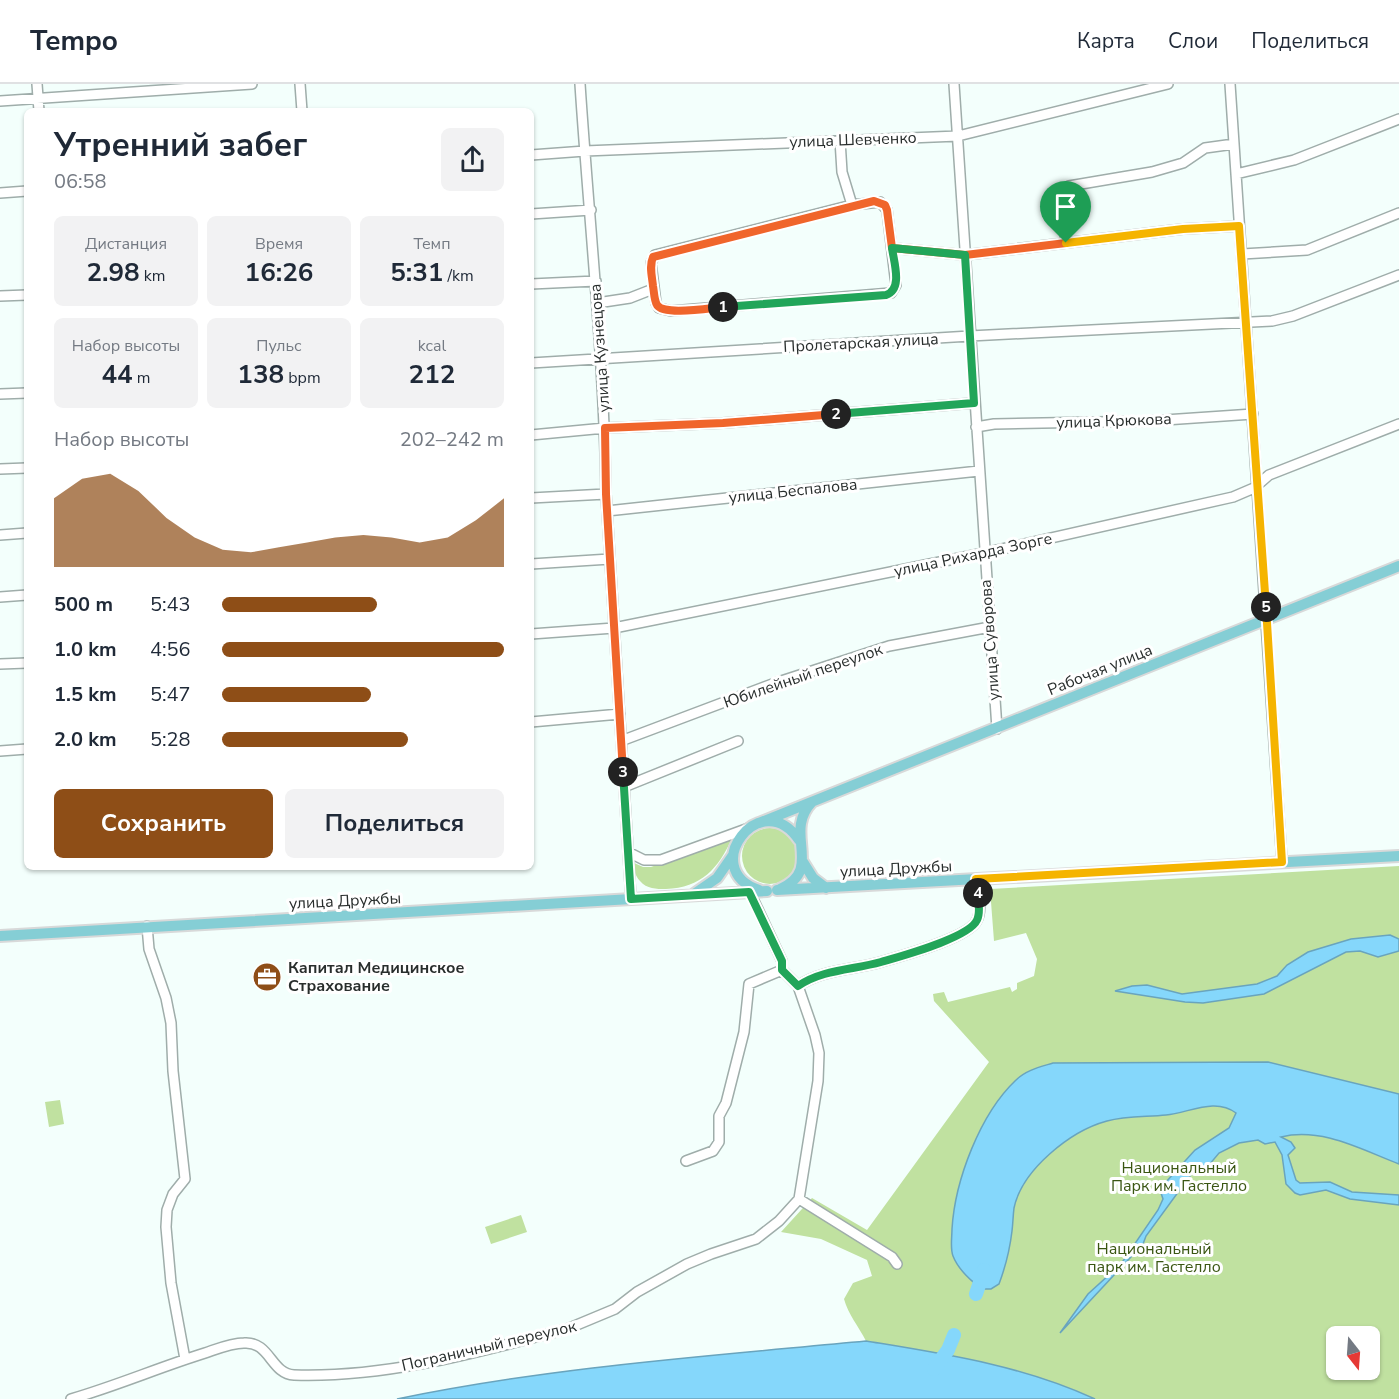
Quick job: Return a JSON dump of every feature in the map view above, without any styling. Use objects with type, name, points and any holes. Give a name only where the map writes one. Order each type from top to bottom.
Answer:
[{"type":"main road","name":"Рабочая улица","points":[[754,825],[1399,566]]},
{"type":"main road","points":[[733,855],[735,868],[747,888],[772,891],[794,880],[803,862],[799,840],[802,815],[813,802]]},
{"type":"main road","points":[[692,896],[717,878],[733,855],[738,839],[754,825],[770,822],[782,824],[799,840]]},
{"type":"main road","name":"улица Дружбы","points":[[772,891],[1399,856]]},
{"type":"main road","name":"улица Дружбы","points":[[803,862],[813,878],[826,888]]},
{"type":"main road","name":"улица Дружбы","points":[[0,936],[692,896],[747,888]]},
{"type":"street","points":[[37,84],[39,108]]},
{"type":"street","points":[[0,100],[252,84]]},
{"type":"street","points":[[300,84],[302,108]]},
{"type":"street","name":"улица Кузнецова","points":[[580,84],[601,359],[606,494],[631,899]]},
{"type":"street","name":"улица Суворова","points":[[954,84],[997,729]]},
{"type":"street","name":"улица Шевченко","points":[[534,155],[958,136],[1168,84]]},
{"type":"street","points":[[1230,84],[1282,862]]},
{"type":"street","points":[[1236,174],[1294,160],[1399,119]]},
{"type":"street","points":[[840,140],[842,172],[852,205]]},
{"type":"street","points":[[1066,243],[1061,196],[1069,186],[1152,172],[1183,163],[1205,148],[1234,144]]},
{"type":"street","points":[[0,193],[24,191]]},
{"type":"street","points":[[874,201],[885,205],[892,248],[896,285],[891,293],[886,295],[670,311],[659,308],[653,289],[651,263],[656,255],[874,201]]},
{"type":"street","points":[[534,214],[591,210]]},
{"type":"street","points":[[1242,254],[1307,250],[1399,213]]},
{"type":"street","points":[[892,248],[965,255],[1183,229],[1239,226]]},
{"type":"street","name":"Пролетарская улица","points":[[534,363],[970,336],[1272,321],[1293,316],[1399,275]]},
{"type":"street","points":[[534,284],[596,281]]},
{"type":"street","points":[[597,303],[630,298],[653,289]]},
{"type":"street","points":[[0,296],[24,295]]},
{"type":"street","points":[[0,394],[24,393]]},
{"type":"street","points":[[534,435],[605,428],[723,423],[974,403]]},
{"type":"street","name":"улица Крюкова","points":[[976,427],[994,424],[1150,421],[1252,414]]},
{"type":"street","name":"улица Рихарда Зорге","points":[[534,634],[614,628],[984,553],[1233,497],[1254,488],[1257,483],[1277,472],[1399,424]]},
{"type":"street","points":[[0,469],[24,468]]},
{"type":"street","name":"улица Беспалова","points":[[607,511],[979,471]]},
{"type":"street","points":[[534,498],[606,494]]},
{"type":"street","points":[[0,535],[24,533]]},
{"type":"street","points":[[534,564],[610,560]]},
{"type":"street","points":[[0,597],[24,595]]},
{"type":"street","name":"Юбилейный переулок","points":[[621,741],[775,683],[889,646],[990,627]]},
{"type":"street","points":[[0,664],[24,663]]},
{"type":"street","points":[[534,722],[620,714]]},
{"type":"street","points":[[624,787],[738,741]]},
{"type":"street","points":[[0,751],[24,749]]},
{"type":"street","points":[[628,852],[644,860],[661,860],[754,825]]},
{"type":"street","points":[[798,986],[820,975],[880,962],[963,934],[977,921],[979,912],[976,879]]},
{"type":"street","points":[[747,888],[782,961],[782,970],[798,986],[815,1035],[819,1061],[809,1145],[799,1199],[892,1257],[897,1264]]},
{"type":"street","points":[[71,1399],[185,1359],[171,1283],[166,1227],[167,1210],[173,1194],[185,1179],[173,1071],[171,1023],[166,999],[149,949],[147,926]]},
{"type":"street","points":[[686,1161],[713,1151],[719,1142],[718,1116],[726,1103],[744,1032],[749,984],[782,970]]},
{"type":"street","name":"Пограничный переулок","points":[[185,1359],[246,1342],[267,1351],[285,1374],[353,1374],[414,1366],[567,1329],[615,1309],[664,1275],[711,1254],[756,1239],[779,1221],[799,1199]]},
{"type":"green space","points":[[764,828],[776,828],[786,832],[794,840],[798,856],[794,872],[786,880],[776,884],[764,884],[754,880],[746,872],[742,862],[742,850],[746,840],[754,832]]},
{"type":"green space","points":[[732,838],[715,867],[699,880],[678,888],[659,889],[646,886],[637,877],[630,861],[643,867],[651,867]]},
{"type":"green space","name":"Национальный Парк им. Гастелло","points":[[1399,866],[1399,1399],[1095,1399],[1067,1387],[1011,1369],[866,1341],[844,1299],[853,1283],[872,1276],[867,1260],[821,1239],[781,1232],[812,1198],[867,1230],[989,1062],[934,1001],[933,994],[944,992],[948,1002],[1010,987],[1012,992],[1017,989],[1017,983],[1034,976],[1037,959],[1026,933],[994,941],[990,889]]},
{"type":"green space","points":[[60,1100],[64,1124],[49,1127],[45,1102]]},
{"type":"green space","points":[[521,1215],[527,1232],[491,1244],[485,1227]]},
{"type":"water","points":[[1390,935],[1399,939],[1399,951],[1378,957],[1360,951],[1346,952],[1264,994],[1203,1003],[1115,991],[1147,985],[1182,994],[1257,984],[1277,976],[1287,965],[1308,952],[1351,939]]},
{"type":"water","points":[[1268,1062],[1399,1094],[1399,1164],[1327,1137],[1296,1135],[1281,1137],[1291,1142],[1295,1148],[1288,1155],[1296,1180],[1300,1183],[1330,1182],[1352,1192],[1399,1195],[1399,1205],[1350,1199],[1326,1190],[1300,1195],[1286,1184],[1282,1155],[1275,1142],[1265,1144],[1258,1140],[1239,1143],[1219,1153],[1204,1171],[1200,1170],[1202,1164],[1198,1165],[1146,1236],[1143,1244],[1060,1333],[1088,1294],[1121,1264],[1158,1210],[1166,1182],[1195,1150],[1229,1128],[1236,1113],[1228,1108],[1211,1106],[1175,1114],[1122,1118],[1107,1121],[1078,1133],[1037,1166],[1019,1194],[1014,1208],[1010,1244],[999,1284],[991,1289],[984,1289],[971,1280],[958,1266],[952,1253],[952,1229],[964,1169],[991,1111],[1003,1094],[1024,1074],[1053,1063]]},
{"type":"water","points":[[866,1341],[954,1356],[1011,1369],[1067,1387],[1095,1399],[397,1399],[572,1371]]},
{"type":"waterway","points":[[976,1294],[984,1270]]},
{"type":"waterway","points":[[934,1369],[948,1350],[954,1335]]},
{"type":"place","name":"Капитал Медицинское Страхование","points":[[267,977]]},
{"type":"route","points":[[1066,243],[965,255],[892,248],[887,210],[885,205],[874,201],[656,255],[651,260],[656,303],[659,308],[670,311],[886,295],[891,293],[896,285],[892,248],[927,252],[965,255],[974,403],[961,402],[723,423],[605,428],[606,494],[631,899],[749,892],[782,961],[782,970],[798,986],[820,975],[880,962],[963,934],[977,921],[979,912],[976,879],[1282,862],[1239,226],[1183,229],[1066,243]]},
{"type":"park label","name":"Национальный парк им. Гастелло","points":[[1154,1258]]}]
